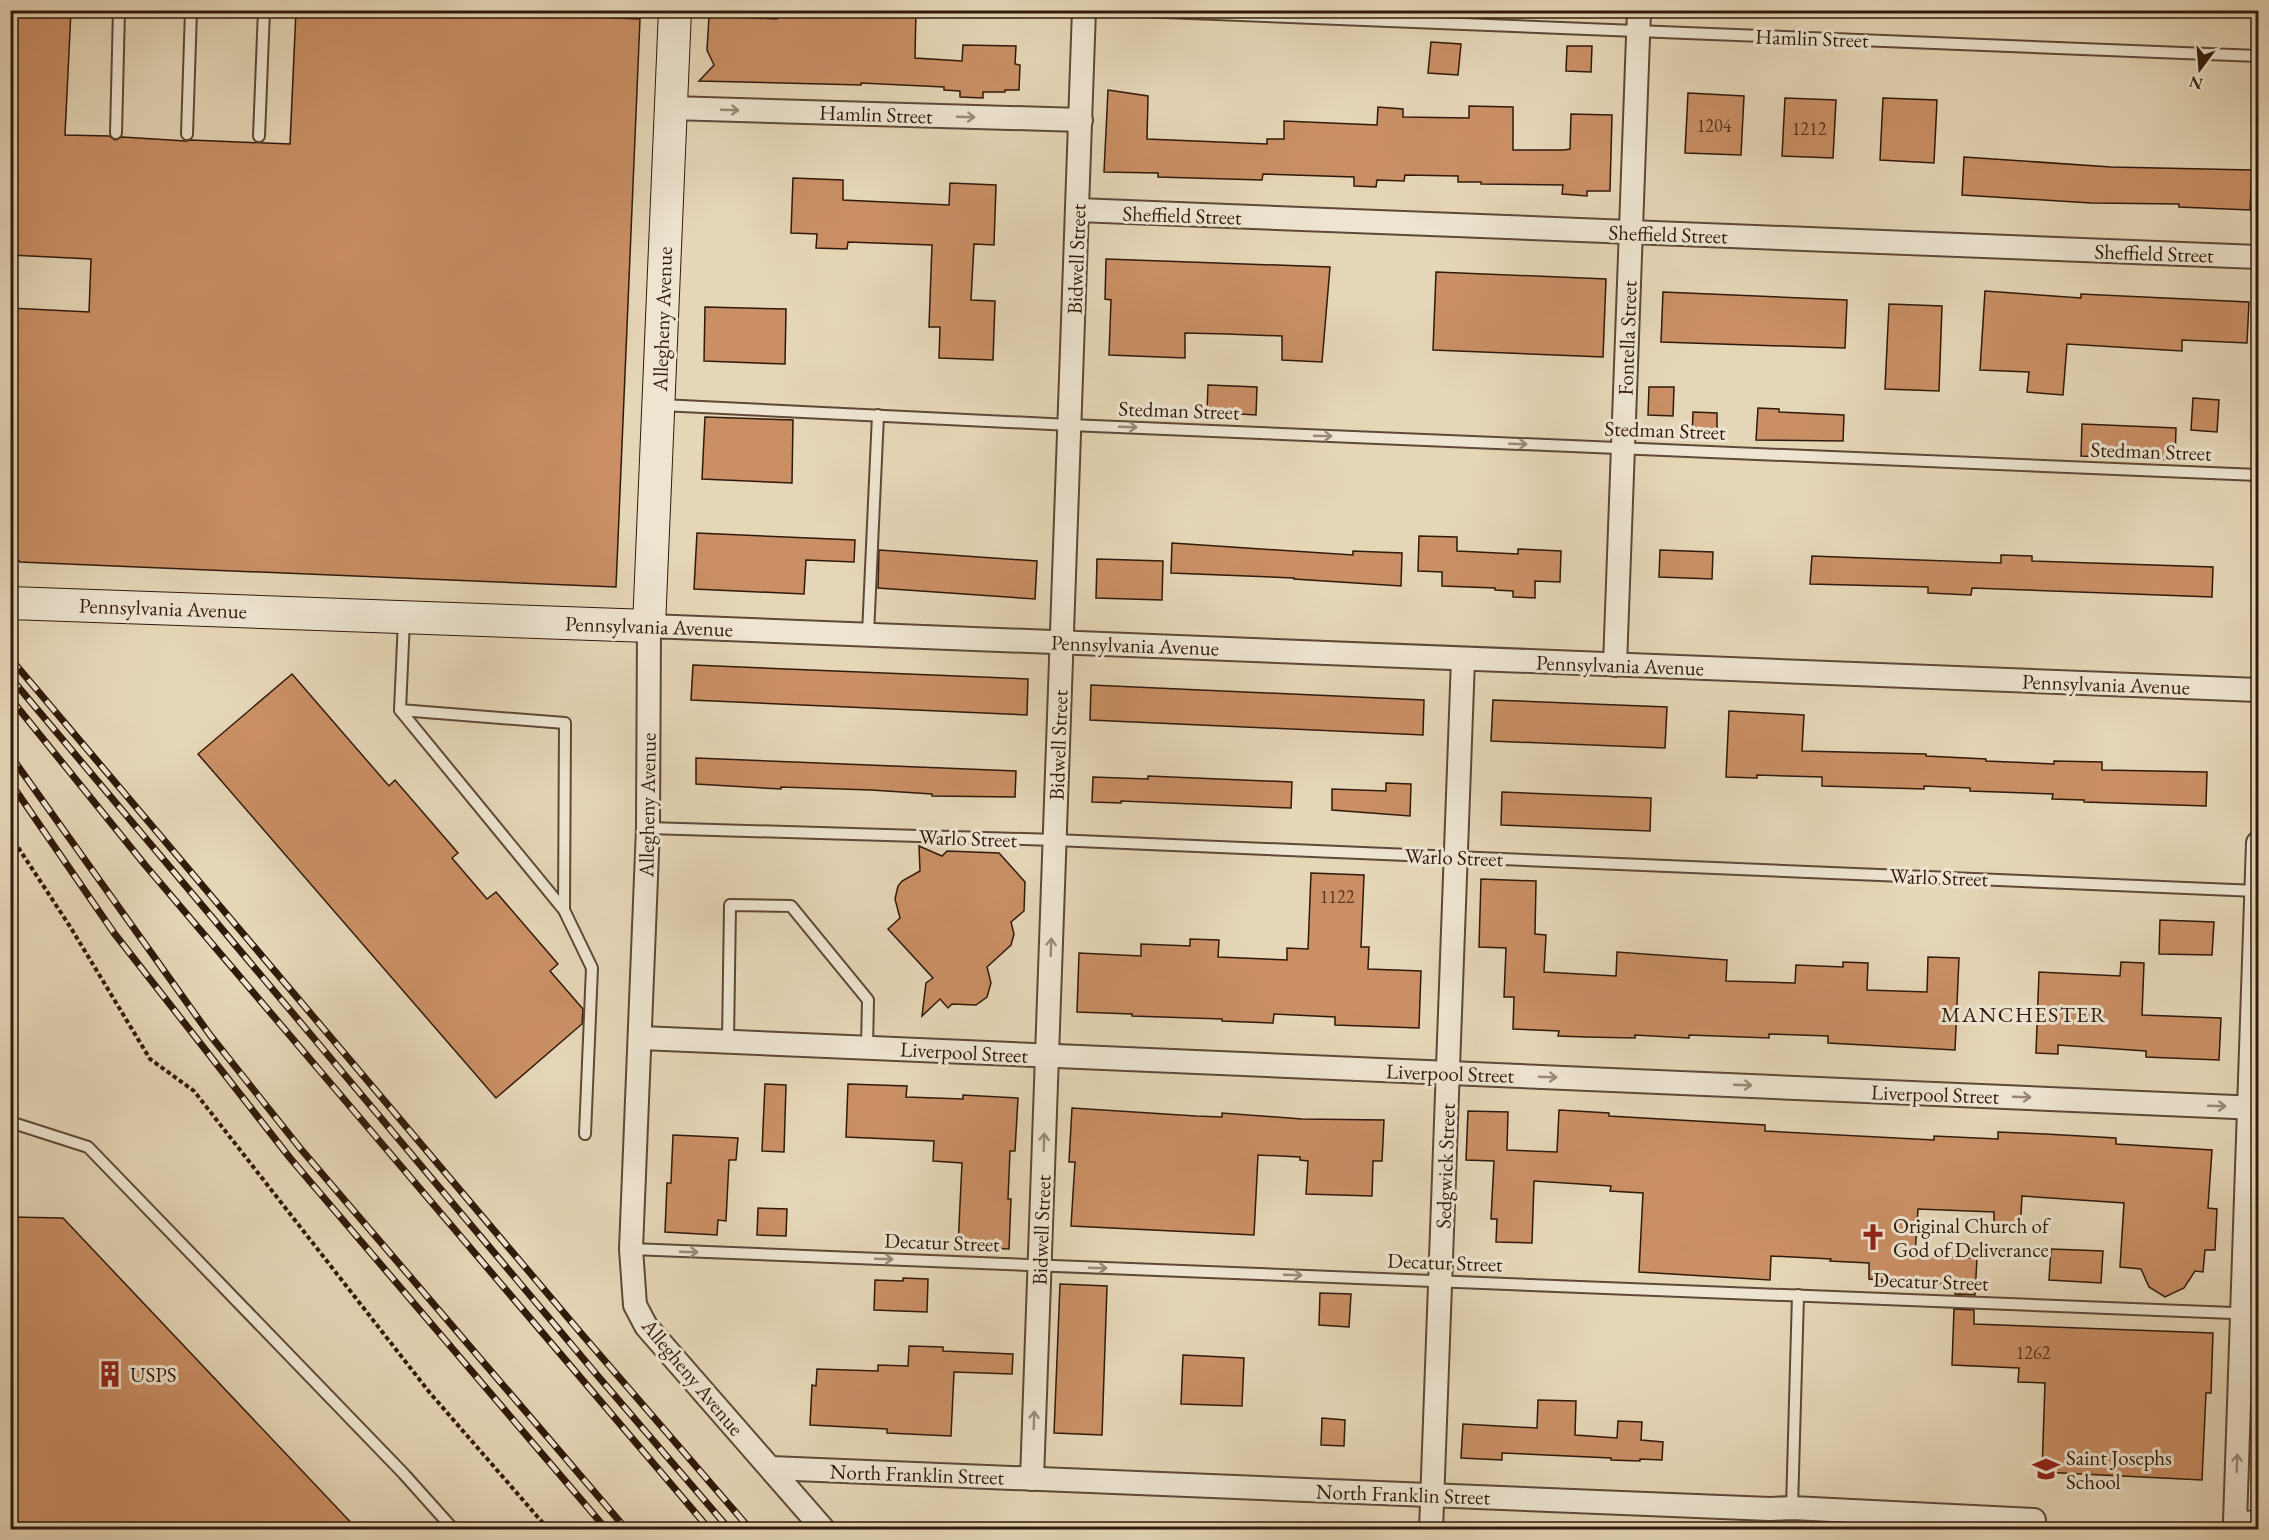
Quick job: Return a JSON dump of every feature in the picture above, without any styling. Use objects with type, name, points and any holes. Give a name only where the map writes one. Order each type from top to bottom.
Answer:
[{"type":"street","name":"Allegheny Avenue","points":[[675,10],[649,626],[648,828],[631,1249],[636,1305],[646,1326],[824,1530]]},
{"type":"street","name":"Bidwell Street","points":[[1032,1479],[1084,10]]},
{"type":"street","name":"Fontella Street","points":[[1615,665],[1638,21]]},
{"type":"street","name":"Hamlin Street","points":[[671,108],[1081,120]]},
{"type":"street","name":"Sheffield Street","points":[[1077,210],[2259,257]]},
{"type":"street","name":"Pennsylvania Avenue","points":[[10,603],[868,634],[2259,690]]},
{"type":"street","name":"Sedgwick Street","points":[[1431,1530],[1463,659]]},
{"type":"street","points":[[2259,843],[2250,1313],[2235,1522],[2259,1523]]},
{"type":"street","name":"Liverpool Street","points":[[641,1038],[2254,1107]]},
{"type":"street","name":"North Franklin Street","points":[[771,1468],[1432,1496],[1792,1508],[2034,1520]]},
{"type":"lane","points":[[116,133],[119,10]]},
{"type":"lane","points":[[187,134],[191,10]]},
{"type":"lane","points":[[259,136],[264,10]]},
{"type":"lane","name":"Hamlin Street","points":[[1114,10],[1638,21],[2259,56]]},
{"type":"lane","points":[[658,405],[1070,425]]},
{"type":"lane","points":[[868,634],[878,415]]},
{"type":"lane","name":"Stedman Street","points":[[1070,425],[2259,475]]},
{"type":"lane","points":[[404,617],[400,710],[564,910],[592,968],[585,1134]]},
{"type":"lane","points":[[400,710],[564,723],[564,910]]},
{"type":"lane","name":"Warlo Street","points":[[648,828],[1055,840],[2258,891]]},
{"type":"lane","points":[[728,1041],[730,905],[791,906],[868,1000],[867,1047]]},
{"type":"lane","points":[[10,1122],[88,1147],[403,1473],[454,1530]]},
{"type":"lane","name":"Decatur Street","points":[[631,1249],[2250,1313]]},
{"type":"lane","points":[[1792,1508],[1798,1295]]},
{"type":"path","points":[[10,835],[71,928],[150,1059],[194,1091],[430,1393],[549,1530]]},
{"type":"building","points":[[15,10],[71,10],[65,135],[109,136],[115,140],[122,137],[290,144],[296,10],[426,10],[640,19],[616,587],[20,562],[10,550],[10,308],[89,312],[91,259],[10,255],[10,116]]},
{"type":"building","points":[[778,10],[892,13],[892,10],[916,10],[915,58],[962,61],[963,45],[1016,46],[1015,64],[1020,65],[1019,90],[983,92],[983,98],[960,97],[960,91],[944,90],[944,87],[861,83],[861,85],[699,81],[714,65],[707,50],[709,16],[777,19]]},
{"type":"building","points":[[1431,42],[1461,44],[1458,75],[1428,73]]},
{"type":"building","points":[[1567,46],[1592,46],[1591,72],[1566,71]]},
{"type":"building","points":[[1108,90],[1148,96],[1147,139],[1267,144],[1267,139],[1284,139],[1284,121],[1377,125],[1378,107],[1403,109],[1403,117],[1469,118],[1469,106],[1513,107],[1513,150],[1564,150],[1570,149],[1571,114],[1612,115],[1610,191],[1587,191],[1587,196],[1562,194],[1563,185],[1481,184],[1481,182],[1458,182],[1458,176],[1405,175],[1404,181],[1377,180],[1376,187],[1354,186],[1354,177],[1263,174],[1262,180],[1158,177],[1158,173],[1104,172]]},
{"type":"building","points":[[1688,93],[1744,96],[1741,155],[1685,153]]},
{"type":"building","points":[[1785,98],[1836,100],[1833,158],[1782,156]]},
{"type":"building","points":[[1883,98],[1937,100],[1934,163],[1880,160]]},
{"type":"building","points":[[1964,157],[2111,167],[2252,170],[2250,210],[2179,207],[2179,204],[2091,203],[1962,195]]},
{"type":"building","points":[[793,178],[843,180],[843,200],[949,205],[950,183],[996,185],[994,245],[974,244],[971,300],[995,301],[993,360],[939,358],[940,327],[929,327],[932,245],[848,242],[847,249],[816,248],[817,234],[791,233]]},
{"type":"building","points":[[1106,259],[1330,267],[1322,362],[1282,360],[1282,336],[1227,334],[1185,333],[1185,358],[1109,355],[1111,300],[1105,299]]},
{"type":"building","points":[[1436,272],[1606,279],[1603,357],[1433,350]]},
{"type":"building","points":[[1985,291],[2081,298],[2081,294],[2249,302],[2247,343],[2182,340],[2182,351],[2067,344],[2063,395],[2027,392],[2029,372],[1980,370]]},
{"type":"building","points":[[1663,292],[1847,300],[1845,348],[1661,342]]},
{"type":"building","points":[[1889,304],[1942,306],[1939,391],[1885,389]]},
{"type":"building","points":[[705,307],[786,309],[785,364],[704,361]]},
{"type":"building","points":[[1208,385],[1257,387],[1256,415],[1207,412]]},
{"type":"building","points":[[1649,387],[1674,387],[1673,416],[1648,415]]},
{"type":"building","points":[[2193,398],[2219,400],[2217,432],[2191,430]]},
{"type":"building","points":[[1758,408],[1779,409],[1779,412],[1844,415],[1843,441],[1756,440]]},
{"type":"building","points":[[1693,412],[1717,413],[1717,439],[1692,438]]},
{"type":"building","points":[[705,417],[793,420],[792,483],[702,479]]},
{"type":"building","points":[[2082,424],[2176,428],[2175,460],[2081,456]]},
{"type":"building","points":[[697,533],[855,540],[854,562],[806,560],[804,594],[694,589]]},
{"type":"building","points":[[1419,536],[1457,537],[1457,551],[1518,554],[1518,549],[1561,551],[1560,582],[1535,581],[1535,598],[1513,597],[1513,591],[1495,590],[1495,588],[1442,586],[1442,572],[1418,571]]},
{"type":"building","points":[[1172,543],[1353,555],[1353,551],[1402,553],[1401,586],[1294,578],[1171,573]]},
{"type":"building","points":[[879,550],[1037,561],[1035,599],[878,588]]},
{"type":"building","points":[[1660,550],[1713,552],[1712,579],[1659,577]]},
{"type":"building","points":[[2001,555],[2032,556],[2032,561],[2213,567],[2212,597],[1972,588],[1971,595],[1928,593],[1928,587],[1810,584],[1812,556],[2001,563]]},
{"type":"building","points":[[1097,559],[1163,561],[1162,600],[1096,598]]},
{"type":"building","points":[[693,665],[1028,679],[1027,715],[691,700]]},
{"type":"building","points":[[292,674],[389,786],[395,780],[458,853],[452,858],[487,899],[496,892],[558,964],[550,971],[583,1009],[582,1024],[496,1098],[198,754]]},
{"type":"building","points":[[1091,685],[1424,700],[1423,735],[1090,720]]},
{"type":"building","points":[[1493,700],[1667,707],[1665,748],[1491,741]]},
{"type":"building","points":[[1729,711],[1804,715],[1802,751],[1926,754],[1926,756],[1986,759],[1986,761],[2054,764],[2054,761],[2102,762],[2102,770],[2207,772],[2206,806],[2084,802],[2084,800],[2052,799],[2053,794],[1970,791],[1970,788],[1822,786],[1822,777],[1757,775],[1757,778],[1726,777]]},
{"type":"building","points":[[696,758],[1016,771],[1015,797],[932,796],[932,794],[871,790],[781,787],[781,789],[696,784]]},
{"type":"building","points":[[1148,776],[1292,782],[1291,808],[1121,801],[1121,803],[1092,802],[1093,777],[1148,779]]},
{"type":"building","points":[[1386,783],[1411,784],[1410,816],[1332,810],[1332,789],[1386,791]]},
{"type":"building","points":[[1502,792],[1651,798],[1650,831],[1501,825]]},
{"type":"building","points":[[919,846],[942,856],[947,851],[999,853],[1025,882],[1024,911],[1011,922],[1014,934],[1011,945],[987,967],[991,983],[987,997],[976,1005],[952,1004],[948,1008],[940,999],[922,1016],[926,983],[933,978],[888,929],[900,918],[895,899],[898,886],[902,881],[920,871]]},
{"type":"building","points":[[1311,873],[1364,875],[1361,947],[1369,947],[1368,969],[1421,971],[1419,1028],[1335,1025],[1335,1017],[1274,1014],[1273,1023],[1077,1012],[1079,953],[1141,956],[1141,944],[1190,946],[1190,939],[1219,940],[1218,957],[1287,960],[1287,948],[1308,949]]},
{"type":"building","points":[[1481,879],[1536,881],[1535,934],[1546,935],[1544,972],[1616,976],[1617,952],[1727,960],[1726,981],[1795,983],[1796,965],[1843,967],[1843,962],[1868,963],[1867,990],[1927,992],[1928,957],[1959,958],[1955,1050],[1828,1043],[1828,1036],[1769,1034],[1769,1038],[1689,1035],[1689,1038],[1635,1035],[1635,1038],[1586,1037],[1558,1036],[1559,1031],[1513,1029],[1514,997],[1504,997],[1506,948],[1479,947]]},
{"type":"building","points":[[2160,920],[2214,922],[2212,955],[2159,954]]},
{"type":"building","points":[[2121,962],[2144,963],[2142,1015],[2221,1018],[2219,1060],[2146,1057],[2146,1051],[2058,1045],[2058,1054],[2036,1053],[2039,972],[2120,976]]},
{"type":"building","points":[[765,1084],[786,1085],[784,1152],[762,1151]]},
{"type":"building","points":[[848,1084],[907,1086],[906,1097],[963,1099],[963,1095],[1018,1098],[1015,1151],[1010,1151],[1009,1249],[958,1247],[962,1163],[933,1161],[934,1141],[846,1137]]},
{"type":"building","points":[[1072,1108],[1222,1117],[1222,1113],[1302,1119],[1384,1120],[1382,1161],[1373,1161],[1372,1196],[1306,1194],[1308,1161],[1300,1160],[1300,1157],[1258,1155],[1254,1235],[1071,1226],[1075,1162],[1069,1162]]},
{"type":"building","points":[[1559,1110],[1609,1113],[1609,1116],[1765,1125],[1765,1131],[1934,1140],[1934,1136],[1998,1139],[1998,1132],[2116,1138],[2116,1144],[2212,1150],[2208,1208],[2217,1209],[2215,1250],[2205,1250],[2203,1272],[2195,1271],[2184,1288],[2165,1297],[2149,1287],[2141,1269],[2120,1267],[2124,1203],[2022,1196],[2020,1231],[1994,1230],[1994,1212],[1918,1209],[1915,1255],[1977,1258],[1975,1295],[1955,1294],[1955,1284],[1913,1283],[1913,1288],[1882,1286],[1882,1280],[1869,1279],[1869,1263],[1830,1261],[1831,1259],[1771,1256],[1770,1280],[1639,1272],[1643,1193],[1610,1191],[1611,1186],[1534,1181],[1532,1243],[1496,1242],[1497,1219],[1491,1219],[1494,1161],[1466,1160],[1468,1111],[1508,1112],[1507,1150],[1557,1152]]},
{"type":"building","points":[[673,1135],[738,1138],[736,1160],[729,1160],[726,1221],[718,1220],[717,1235],[665,1232],[667,1183],[671,1183]]},
{"type":"building","points":[[758,1208],[787,1209],[786,1236],[757,1235]]},
{"type":"building","name":"USPS","points":[[10,1217],[63,1218],[358,1530],[10,1530]]},
{"type":"building","points":[[2051,1249],[2103,1251],[2101,1283],[2049,1280]]},
{"type":"building","points":[[903,1278],[928,1279],[927,1312],[874,1310],[875,1280],[903,1281]]},
{"type":"building","points":[[1060,1284],[1107,1286],[1102,1435],[1054,1433]]},
{"type":"building","points":[[1320,1293],[1351,1294],[1349,1327],[1319,1325]]},
{"type":"building","points":[[1954,1309],[1974,1310],[1974,1324],[2213,1333],[2211,1393],[2206,1393],[2202,1480],[2042,1472],[2045,1383],[2018,1382],[2019,1368],[1952,1365]]},
{"type":"building","points":[[909,1346],[943,1347],[943,1351],[1013,1354],[1012,1374],[954,1372],[951,1436],[887,1433],[887,1429],[810,1425],[812,1385],[816,1386],[817,1369],[878,1371],[878,1365],[908,1366]]},
{"type":"building","points":[[1183,1355],[1244,1358],[1242,1406],[1181,1404]]},
{"type":"building","points":[[1538,1400],[1576,1401],[1575,1435],[1617,1438],[1618,1421],[1642,1422],[1641,1440],[1663,1442],[1662,1460],[1611,1460],[1611,1458],[1502,1453],[1502,1460],[1461,1458],[1463,1424],[1537,1428]]},
{"type":"building","points":[[1322,1418],[1345,1420],[1344,1446],[1321,1445]]},
{"type":"railway","points":[[10,658],[580,1332],[751,1530]]},
{"type":"railway","points":[[10,677],[730,1530]]},
{"type":"railway","points":[[10,698],[145,865],[710,1530]]},
{"type":"railway","points":[[10,755],[210,1035],[300,1148],[627,1530]]},
{"type":"railway","points":[[10,782],[114,933],[290,1158],[607,1530]]},
{"type":"place","name":"Original Church of God of Deliverance","points":[[1873,1237]]},
{"type":"place","name":"USPS","points":[[110,1374]]},
{"type":"place","name":"Saint Josephs School","points":[[2046,1469]]},
{"type":"district","name":"MANCHESTER","points":[[2024,1014]]}]
